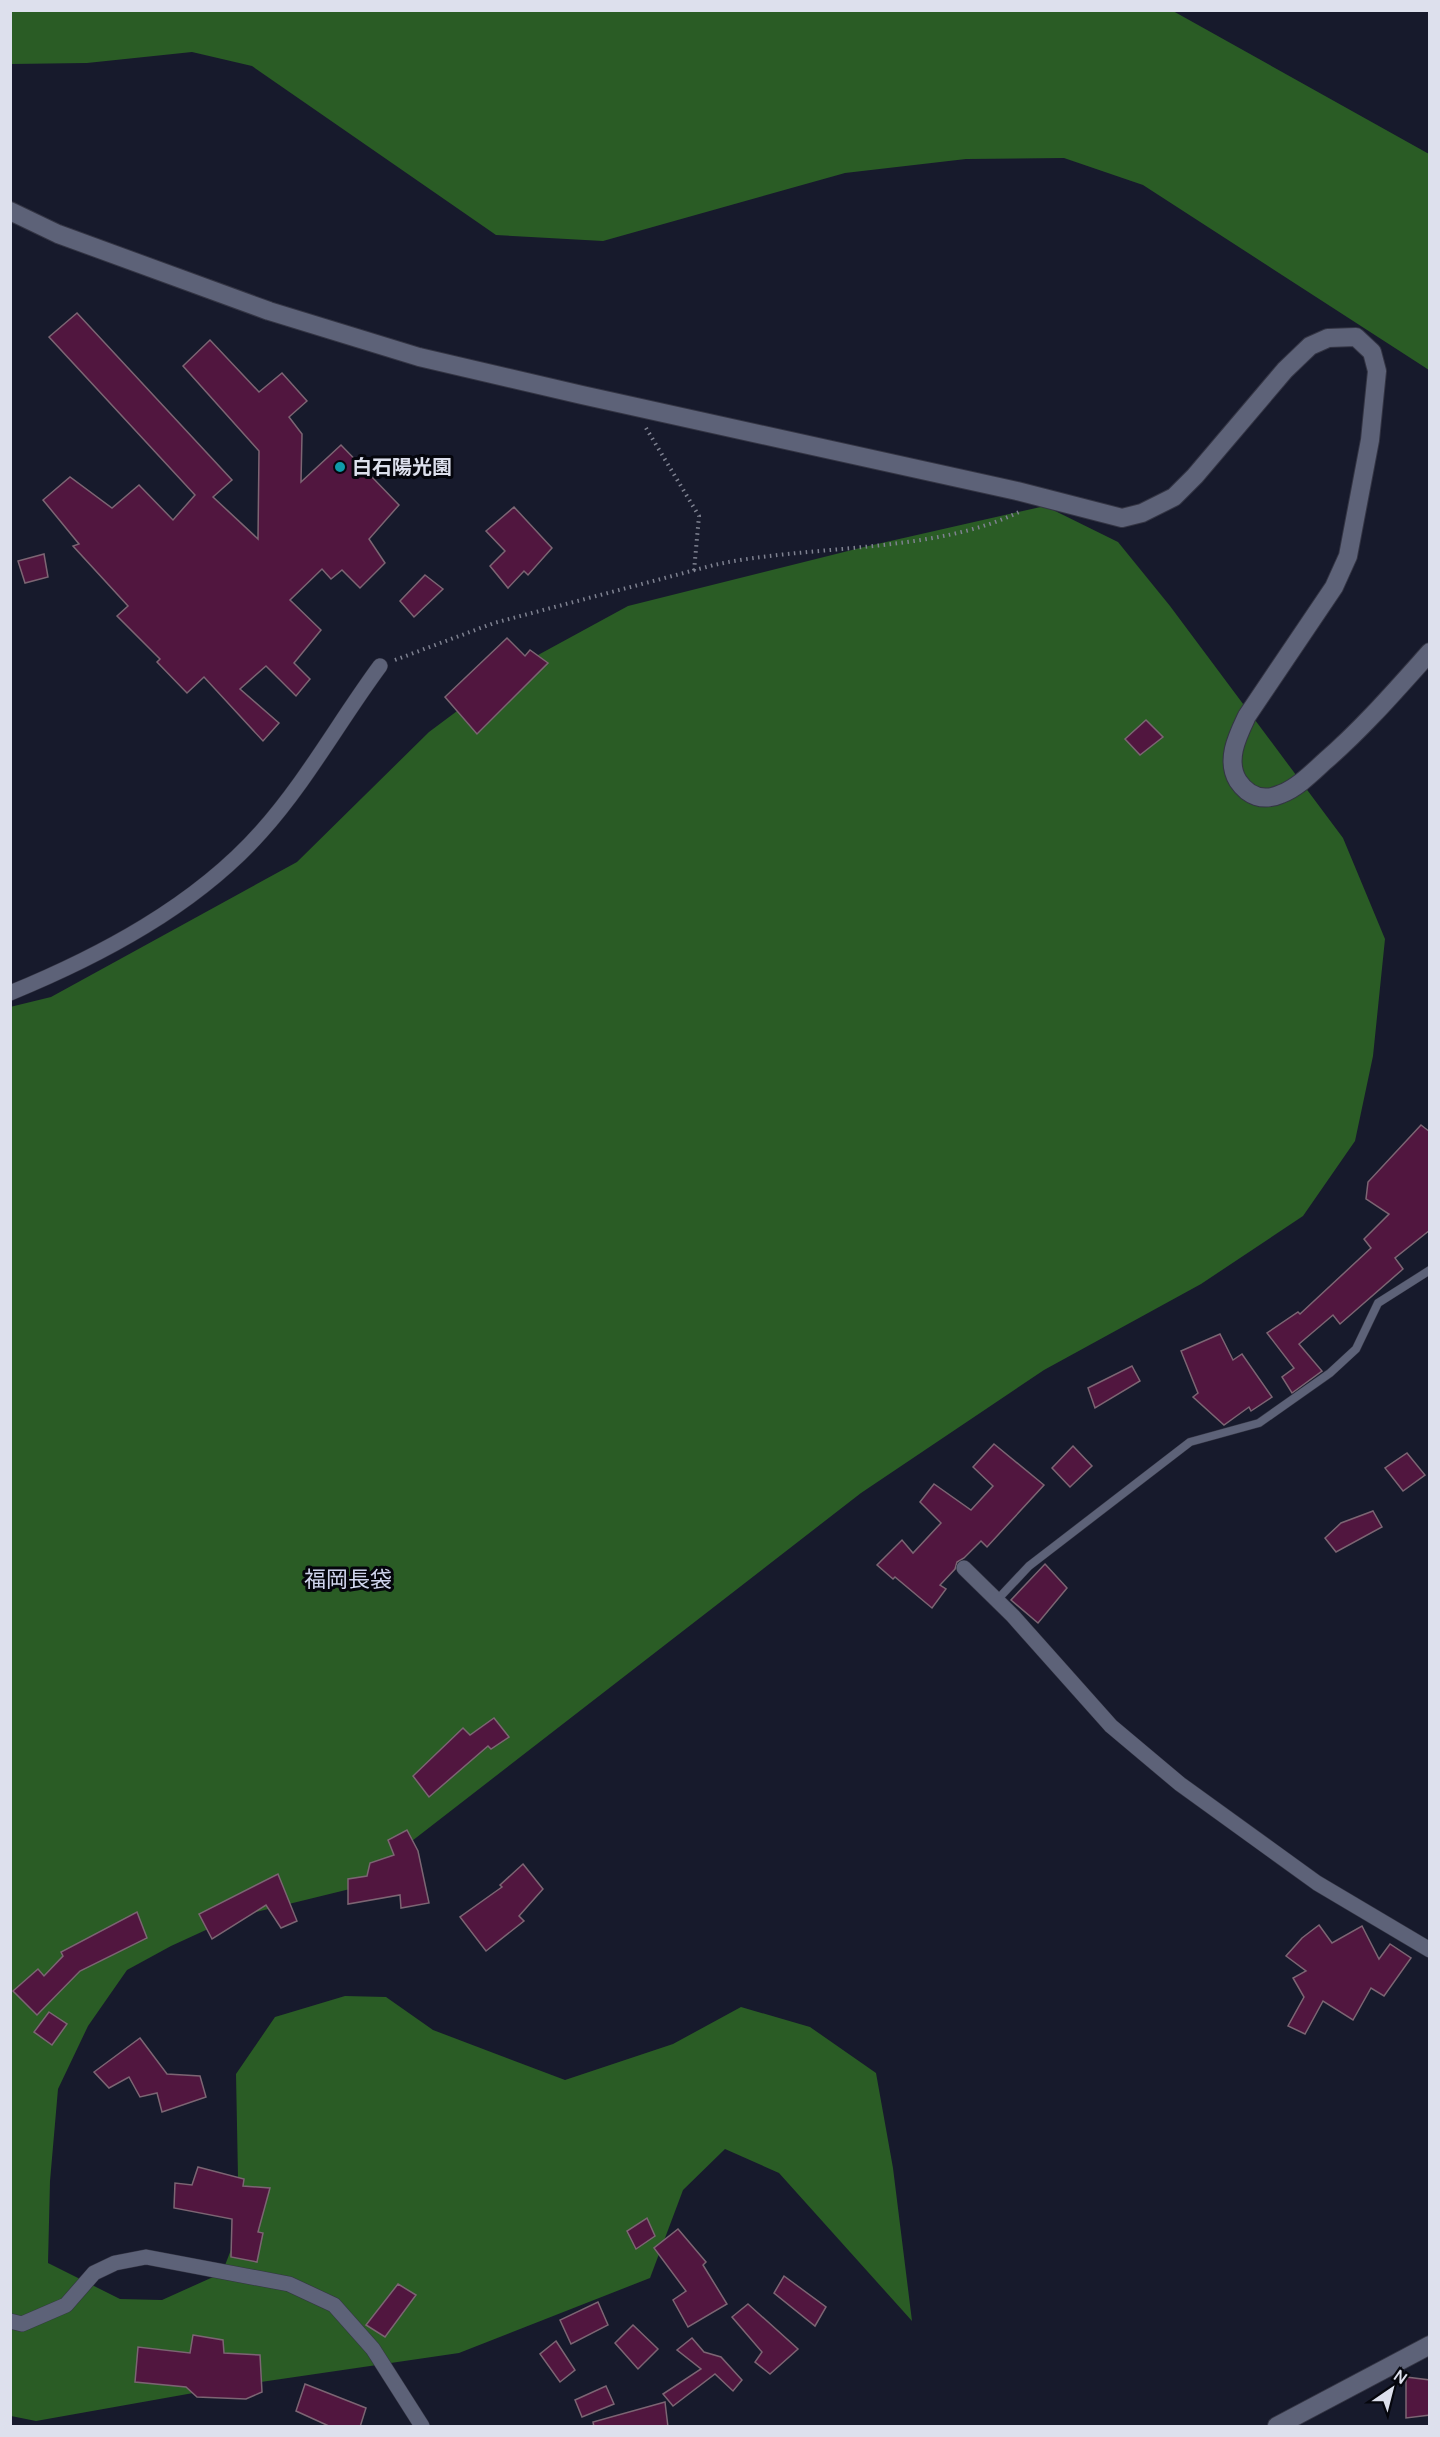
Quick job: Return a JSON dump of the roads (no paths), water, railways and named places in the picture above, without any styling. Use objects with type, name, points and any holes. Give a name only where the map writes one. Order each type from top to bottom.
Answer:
[{"type":"street","points":[[10,211],[69,237],[269,310],[419,357],[816,445],[1046,498],[1122,518],[1157,506],[1174,497],[1195,476],[1285,370],[1310,346],[1328,338],[1356,338],[1372,352],[1377,371],[1370,440],[1348,556],[1334,587],[1247,716],[1236,739],[1233,765],[1235,776],[1243,788],[1254,796],[1266,798],[1281,794],[1296,785],[1346,743],[1430,652]]},
{"type":"street","points":[[10,993],[70,968],[114,944],[192,895],[222,870],[263,830],[380,666]]},
{"type":"street","points":[[964,1568],[997,1600],[1111,1726],[1180,1784],[1317,1883],[1430,1950]]},
{"type":"street","points":[[10,2321],[22,2324],[66,2305],[94,2273],[115,2263],[146,2257],[290,2284],[334,2306],[373,2349],[422,2427]]},
{"type":"street","points":[[1277,2427],[1430,2345]]},
{"type":"lane","points":[[997,1600],[1029,1566],[1190,1442],[1259,1424],[1330,1373],[1356,1349],[1378,1304],[1430,1270]]},
{"type":"place","name":"白石陽光園","points":[[340,467]]},
{"type":"district","name":"福岡長袋","points":[[348,1579]]}]
